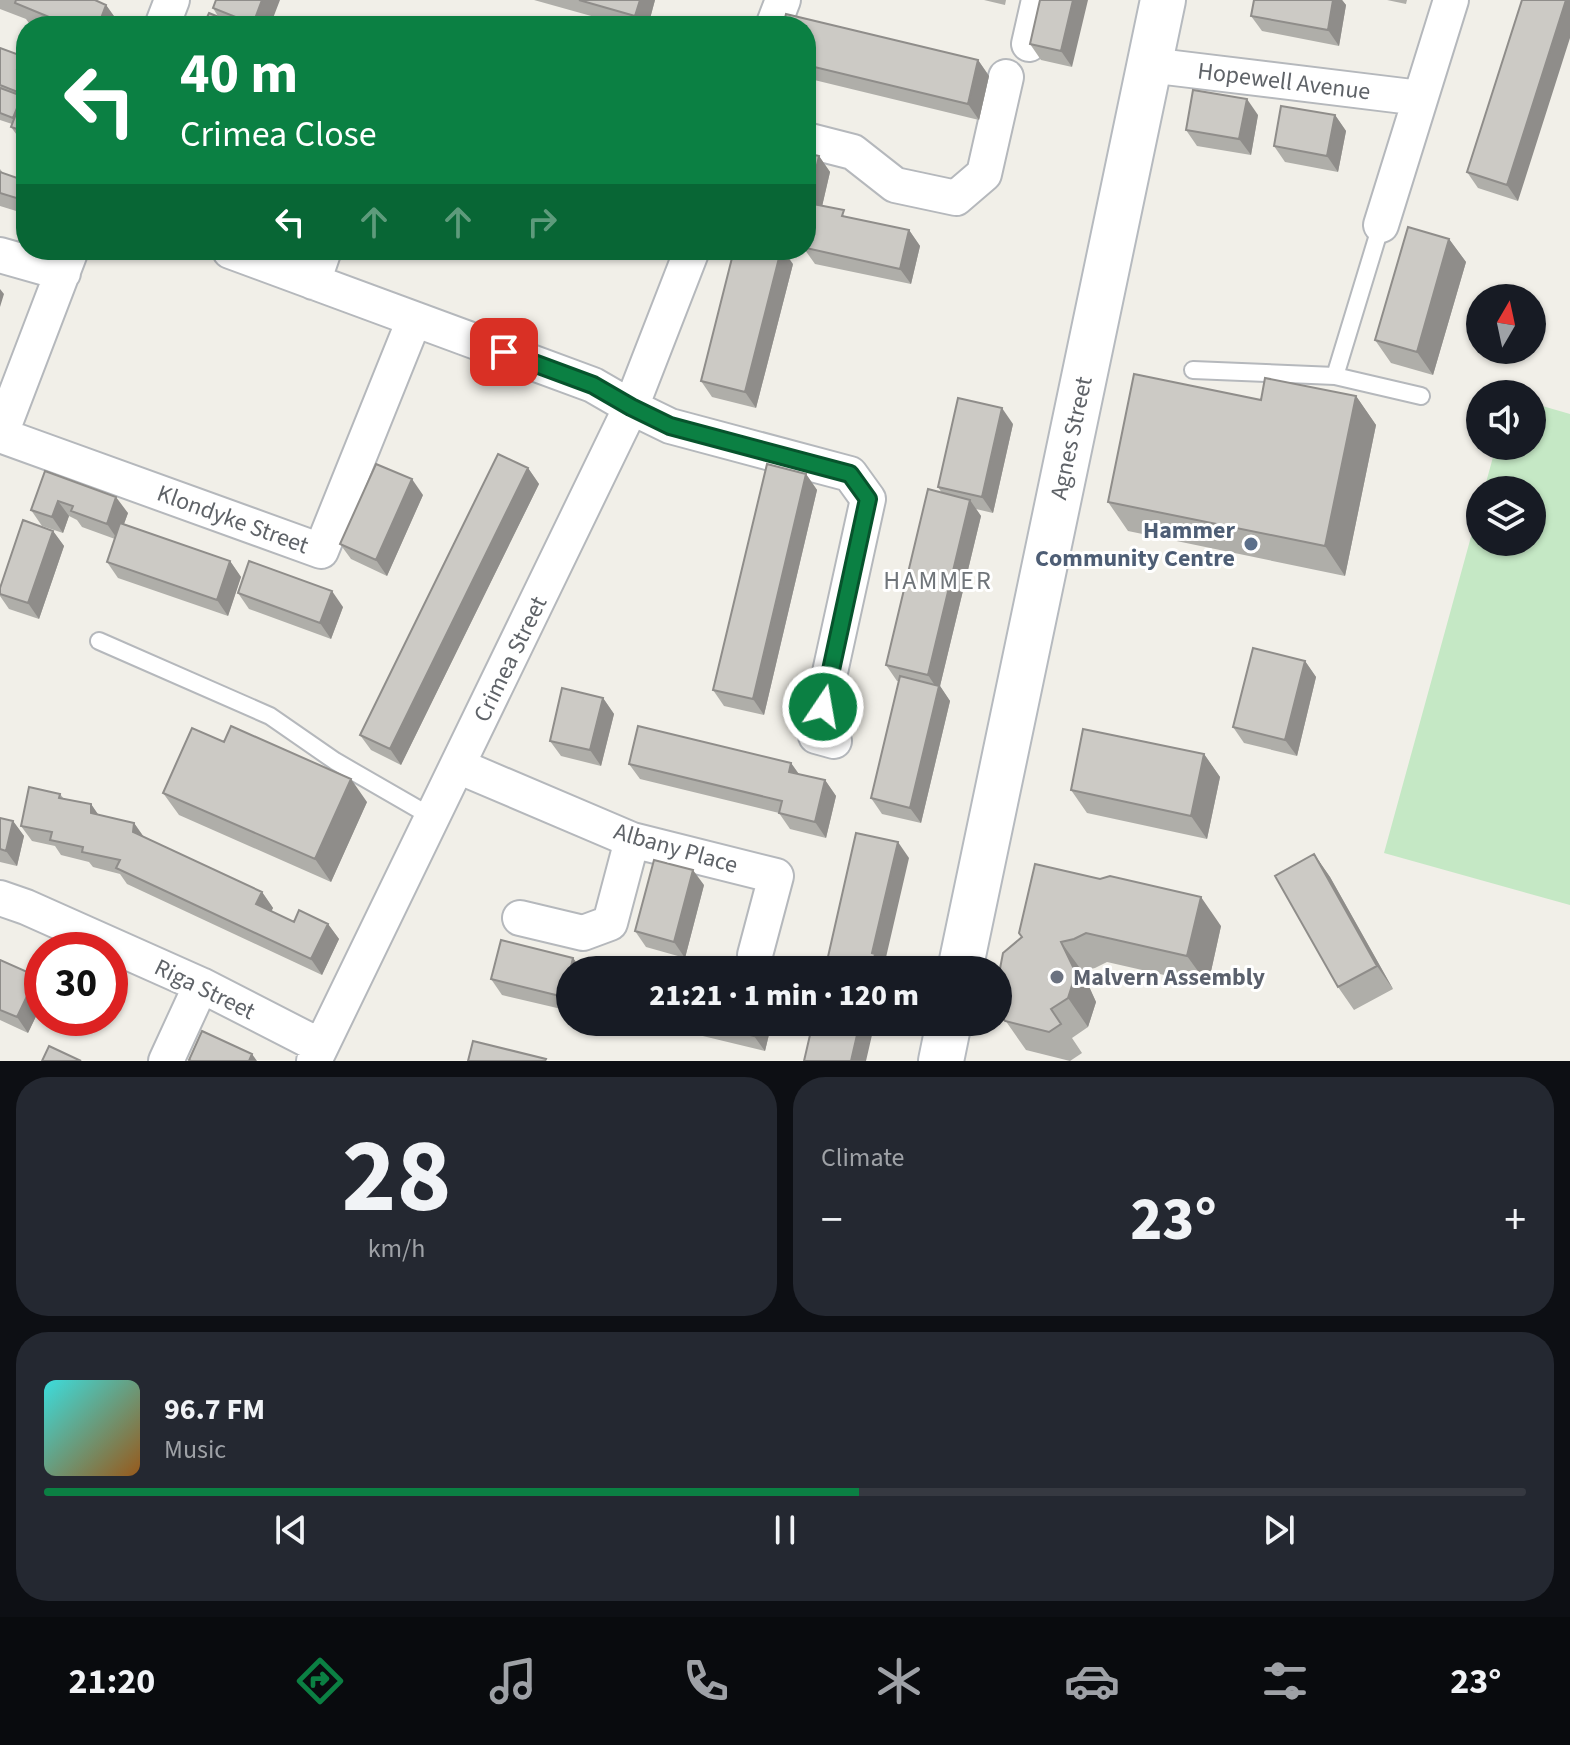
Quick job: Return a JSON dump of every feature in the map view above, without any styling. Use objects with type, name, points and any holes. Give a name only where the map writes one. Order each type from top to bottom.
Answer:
[{"type":"main road","name":"Agnes Street","points":[[963,956],[1163,0]]},
{"type":"main road","points":[[941,1061],[946,1036]]},
{"type":"street","points":[[1029,44],[1039,0]]},
{"type":"street","points":[[1381,225],[1451,0]]},
{"type":"street","name":"Hopewell Avenue","points":[[1149,65],[1420,98]]},
{"type":"street","points":[[816,143],[853,152],[895,185],[956,198],[984,174],[1006,77]]},
{"type":"street","points":[[254,260],[593,385],[670,426],[850,474],[868,499],[816,736],[834,741]]},
{"type":"street","points":[[313,282],[321,260]]},
{"type":"street","name":"Crimea Street","points":[[317,1054],[631,407],[688,260]]},
{"type":"street","points":[[0,436],[67,262]]},
{"type":"street","name":"Klondyke Street","points":[[0,436],[321,551],[414,320]]},
{"type":"street","name":"Albany Place","points":[[458,766],[632,840],[776,876],[755,955]]},
{"type":"street","points":[[520,918],[583,933],[610,923],[632,840]]},
{"type":"street","name":"Riga Street","points":[[0,898],[201,985],[317,1054]]},
{"type":"street","points":[[166,1061],[201,985]]},
{"type":"lane","points":[[1335,376],[1381,225]]},
{"type":"lane","points":[[1193,370],[1335,376],[1421,396]]},
{"type":"lane","points":[[99,641],[270,716],[335,761],[432,817]]},
{"type":"green space","points":[[1546,407],[1570,414],[1570,905],[1384,853],[1466,555],[1546,556],[1546,476],[1488,476],[1492,460],[1546,460]]},
{"type":"building","points":[[16,0],[95,0],[106,5],[102,16],[47,16],[15,3]]},
{"type":"building","points":[[216,0],[262,0],[256,16],[233,16],[213,8]]},
{"type":"building","points":[[579,0],[640,0],[635,16]]},
{"type":"building","points":[[1040,0],[1073,0],[1061,51],[1030,44]]},
{"type":"building","points":[[1254,0],[1333,0],[1328,30],[1251,16]]},
{"type":"building","points":[[1522,0],[1566,0],[1507,185],[1467,172]]},
{"type":"building","points":[[816,21],[978,60],[968,104],[816,67]]},
{"type":"building","points":[[0,48],[16,54],[16,91],[0,85]]},
{"type":"building","points":[[0,88],[16,94],[16,111],[13,118],[0,113]]},
{"type":"building","points":[[1193,90],[1247,99],[1239,139],[1186,130]]},
{"type":"building","points":[[1281,106],[1335,115],[1327,156],[1274,146]]},
{"type":"building","points":[[0,172],[16,178],[16,198],[0,193]]},
{"type":"building","points":[[816,205],[844,210],[842,216],[909,230],[900,269],[816,250]]},
{"type":"building","points":[[1408,227],[1449,239],[1417,352],[1375,340]]},
{"type":"building","points":[[731,260],[778,260],[745,392],[701,381]]},
{"type":"building","points":[[1134,374],[1261,400],[1265,378],[1356,396],[1325,546],[1108,502]]},
{"type":"building","points":[[958,398],[1002,408],[982,497],[938,487]]},
{"type":"building","points":[[498,454],[528,468],[390,749],[360,735]]},
{"type":"building","points":[[376,464],[412,479],[376,560],[340,544]]},
{"type":"building","points":[[767,464],[806,474],[753,699],[713,690]]},
{"type":"building","points":[[45,471],[116,497],[107,524],[71,511],[73,506],[58,501],[52,517],[31,510]]},
{"type":"building","points":[[928,489],[970,500],[928,675],[886,665]]},
{"type":"building","points":[[23,520],[53,531],[28,603],[0,594]]},
{"type":"building","points":[[120,523],[230,561],[217,600],[107,562]]},
{"type":"building","points":[[249,561],[332,591],[320,623],[238,593]]},
{"type":"building","points":[[1253,648],[1305,661],[1285,740],[1233,727]]},
{"type":"building","points":[[900,676],[939,686],[910,808],[871,798]]},
{"type":"building","points":[[562,688],[603,698],[590,750],[550,741]]},
{"type":"building","points":[[231,726],[351,779],[315,859],[163,793],[192,728],[224,742]]},
{"type":"building","points":[[638,726],[791,763],[789,772],[825,780],[815,822],[779,813],[782,801],[629,764]]},
{"type":"building","points":[[1083,729],[1204,754],[1191,816],[1071,790]]},
{"type":"building","points":[[29,787],[60,794],[59,798],[91,804],[91,813],[134,823],[133,832],[262,892],[256,904],[294,922],[299,910],[328,924],[311,959],[116,868],[120,860],[82,852],[83,847],[50,840],[52,832],[21,826]]},
{"type":"building","points":[[0,818],[13,821],[6,851],[0,849]]},
{"type":"building","points":[[856,833],[898,842],[872,953],[875,956],[828,956]]},
{"type":"building","points":[[1314,854],[1377,966],[1338,987],[1275,876]]},
{"type":"building","points":[[654,860],[693,870],[674,942],[635,931]]},
{"type":"building","points":[[1035,864],[1100,879],[1110,876],[1201,897],[1187,956],[1086,933],[1061,942],[1076,973],[1068,998],[1051,1009],[1061,1024],[1049,1032],[1012,1023],[1012,956],[1002,956],[1022,937],[1019,933]]},
{"type":"building","points":[[501,940],[565,956],[556,956],[556,995],[491,979]]},
{"type":"building","points":[[0,960],[24,971],[24,1002],[17,1017],[0,1010]]},
{"type":"building","points":[[202,1031],[252,1054],[249,1061],[189,1060]]},
{"type":"building","points":[[810,1036],[857,1036],[851,1061],[804,1061]]},
{"type":"building","points":[[473,1041],[546,1059],[468,1061]]},
{"type":"building","points":[[49,1046],[81,1061],[42,1061]]},
{"type":"place","name":"Hammer Community Centre","points":[[1251,544]]},
{"type":"place","name":"Malvern Assembly","points":[[1057,977]]},
{"type":"district","name":"HAMMER","points":[[938,580]]},
{"type":"route","points":[[504,352],[593,385],[670,426],[850,474],[868,499],[823,707]]}]
